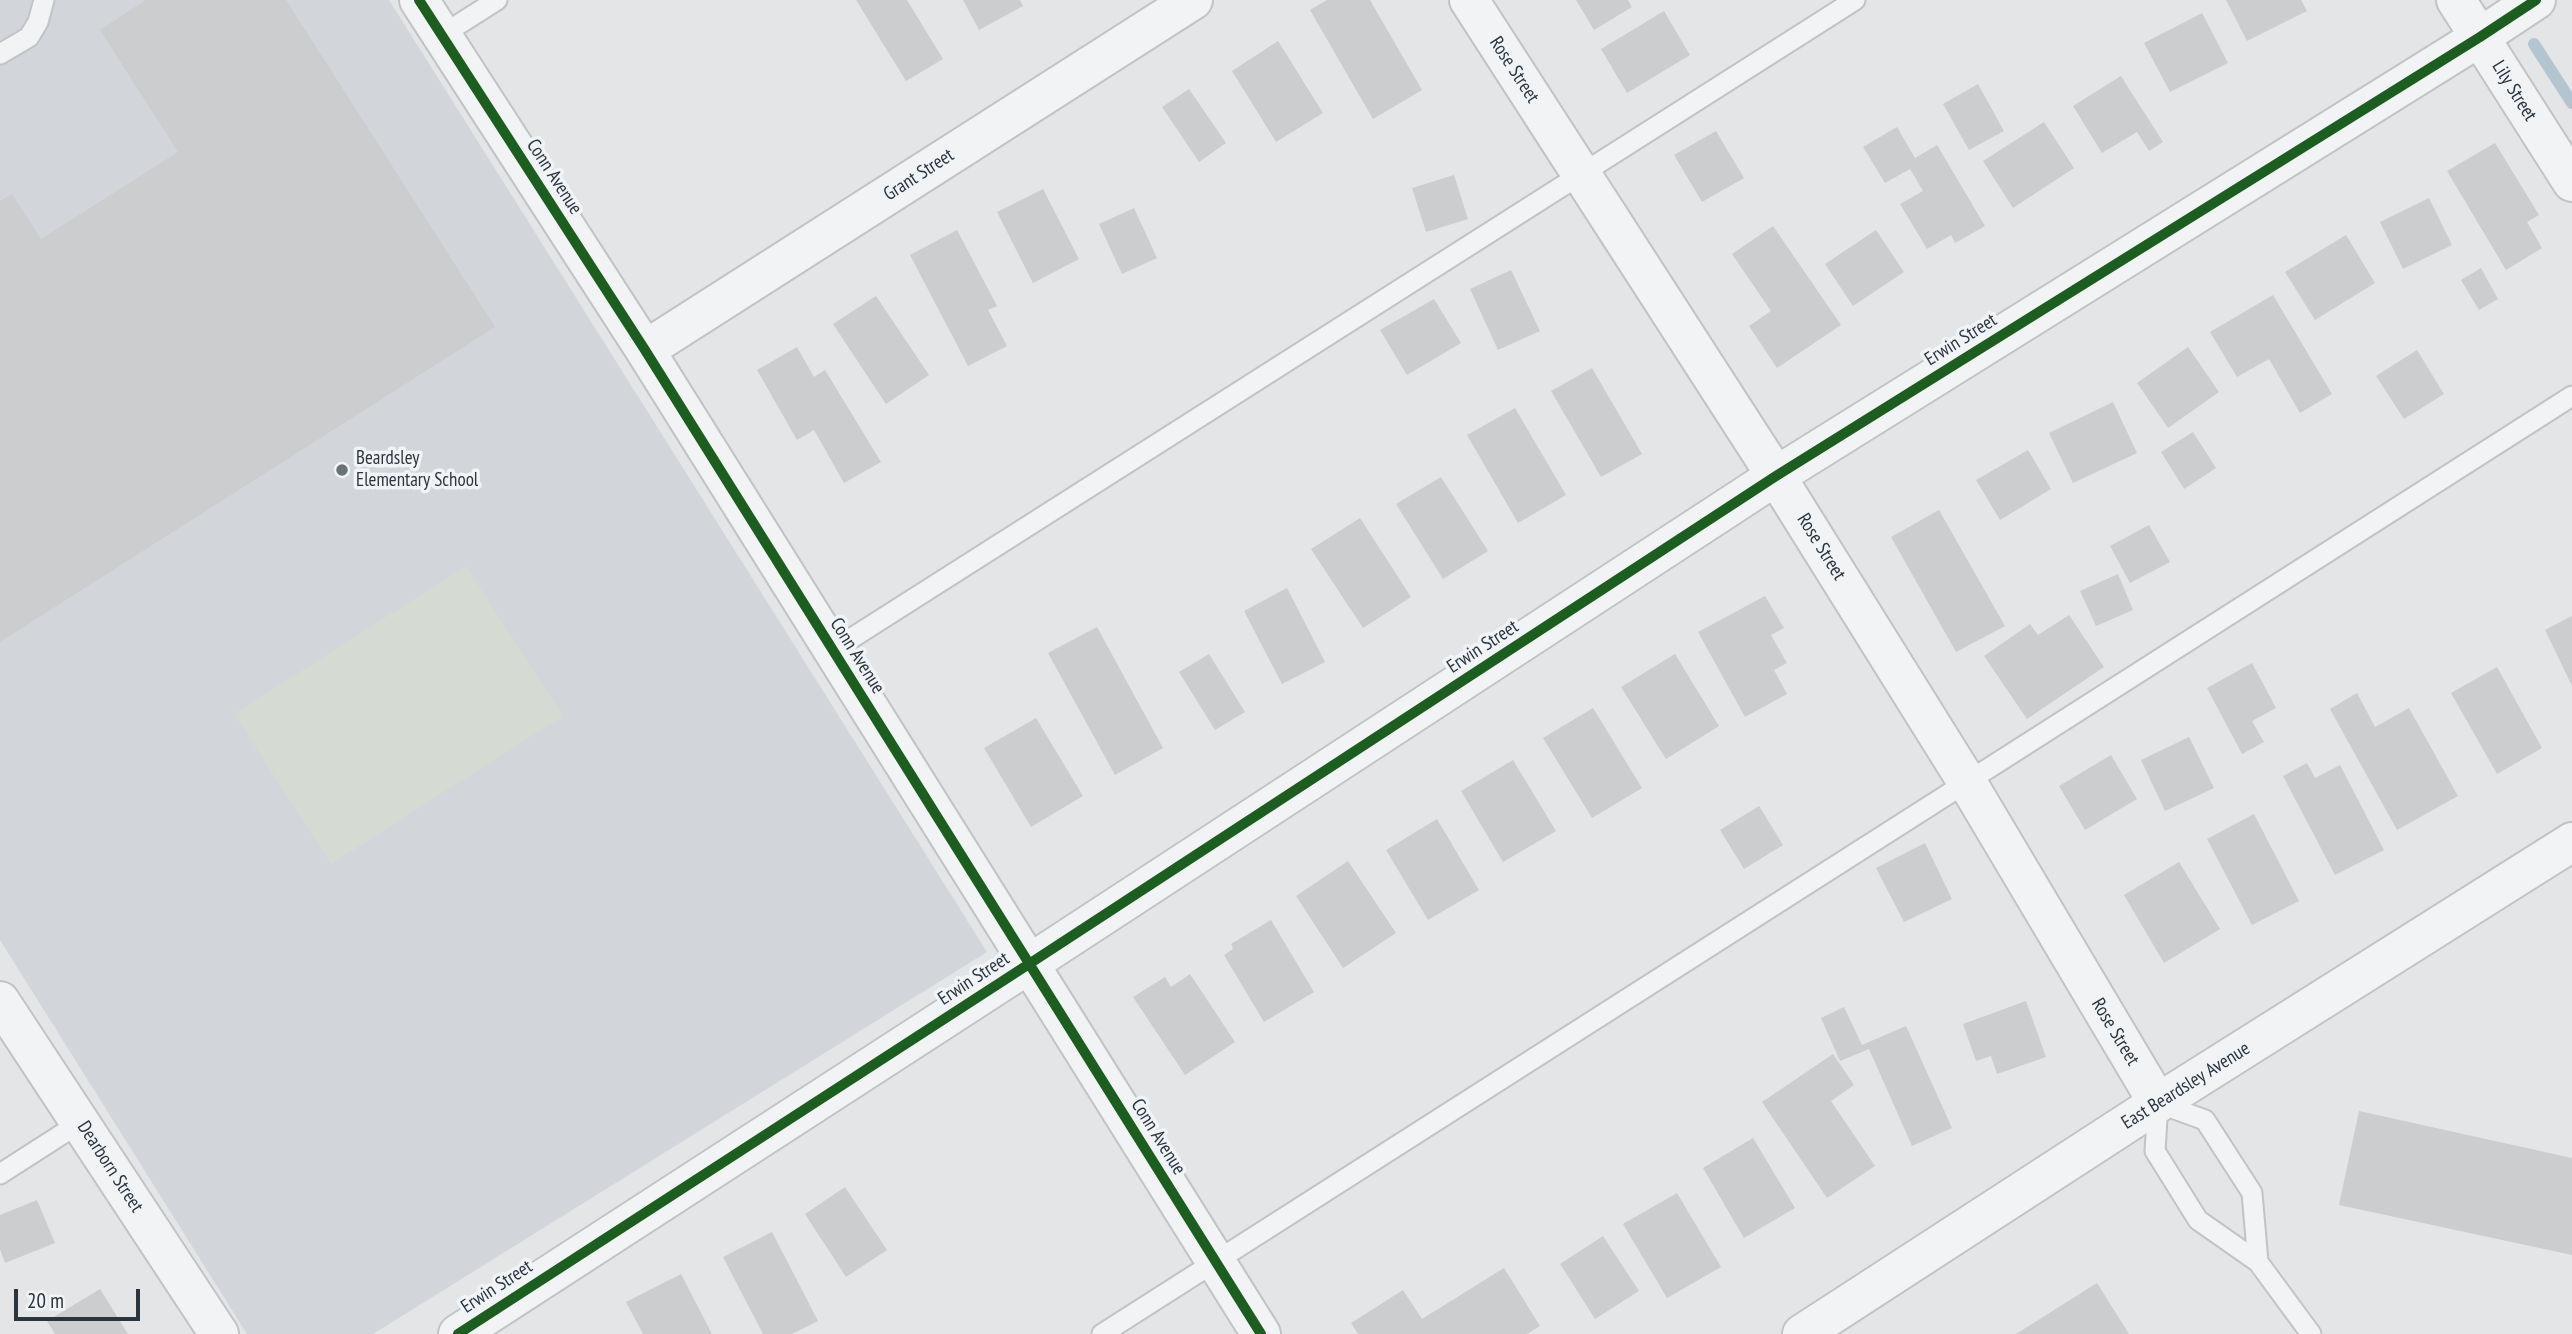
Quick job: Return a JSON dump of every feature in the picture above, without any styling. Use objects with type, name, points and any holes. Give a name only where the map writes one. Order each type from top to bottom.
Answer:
[{"type":"street","name":"Conn Avenue","points":[[419,0],[645,350],[1261,1334]]},
{"type":"street","name":"Grant Street","points":[[645,350],[1193,0]]},
{"type":"street","name":"Rose Street","points":[[1469,0],[1776,476],[1967,782],[2158,1103]]},
{"type":"street","name":"Lily Street","points":[[2456,0],[2572,182]]},
{"type":"street","name":"Erwin Street","points":[[458,1334],[1776,476],[2536,0]]},
{"type":"street","name":"East Beardsley Avenue","points":[[1801,1334],[2158,1103],[2572,842]]},
{"type":"street","name":"Dearborn Street","points":[[0,1001],[219,1334]]},
{"type":"lane","points":[[0,54],[29,37],[38,22],[44,0]]},
{"type":"lane","points":[[442,35],[497,0]]},
{"type":"lane","points":[[833,650],[1855,0]]},
{"type":"lane","points":[[1102,1334],[2572,396]]},
{"type":"lane","points":[[2258,1262],[2252,1193],[2205,1120],[2158,1103],[2155,1151],[2198,1220],[2258,1262],[2311,1334]]},
{"type":"lane","points":[[0,1174],[81,1122]]},
{"type":"shaded area","name":"Beardsley Elementary School","points":[[0,0],[389,0],[987,952],[373,1334],[247,1334],[0,940]]},
{"type":"shaded area","points":[[466,566],[563,716],[331,864],[234,714]]},
{"type":"building","points":[[146,0],[286,0],[495,327],[0,642],[0,201],[12,194],[41,239],[178,152],[100,30]]},
{"type":"building","points":[[856,0],[907,0],[943,59],[906,81]]},
{"type":"building","points":[[963,0],[1020,0],[1023,6],[979,30]]},
{"type":"building","points":[[1327,0],[1370,0],[1422,90],[1373,119],[1310,10]]},
{"type":"building","points":[[1576,0],[1628,0],[1632,7],[1594,30]]},
{"type":"building","points":[[2226,0],[2301,0],[2307,11],[2247,41]]},
{"type":"building","points":[[1664,11],[1690,55],[1627,93],[1601,49]]},
{"type":"building","points":[[2202,13],[2228,63],[2170,92],[2144,43]]},
{"type":"building","points":[[1278,41],[1323,113],[1276,142],[1232,71]]},
{"type":"building","points":[[2121,76],[2163,142],[2149,151],[2137,132],[2102,153],[2073,106]]},
{"type":"building","points":[[1978,84],[2004,131],[1969,150],[1943,104]]},
{"type":"building","points":[[1189,89],[1226,143],[1199,162],[1162,107]]},
{"type":"building","points":[[2044,122],[2074,168],[2013,208],[1983,161]]},
{"type":"building","points":[[1897,127],[1915,158],[1937,145],[1985,226],[1955,243],[1951,235],[1927,249],[1900,204],[1923,191],[1910,169],[1885,183],[1863,147]]},
{"type":"building","points":[[1716,131],[1744,178],[1702,202],[1674,155]]},
{"type":"building","points":[[2495,143],[2539,215],[2527,222],[2542,248],[2506,270],[2447,171]]},
{"type":"building","points":[[1454,175],[1468,219],[1426,232],[1412,188]]},
{"type":"building","points":[[1043,189],[1079,259],[1033,283],[997,212]]},
{"type":"building","points":[[2429,198],[2452,245],[2403,269],[2380,222]]},
{"type":"building","points":[[1134,208],[1157,258],[1122,274],[1099,224]]},
{"type":"building","points":[[1773,226],[1841,325],[1777,368],[1749,326],[1771,311],[1732,254]]},
{"type":"building","points":[[957,230],[997,306],[988,310],[1007,346],[968,366],[910,255]]},
{"type":"building","points":[[1876,230],[1904,272],[1853,306],[1825,264]]},
{"type":"building","points":[[2346,235],[2375,283],[2315,320],[2285,272]]},
{"type":"building","points":[[2481,268],[2498,299],[2479,310],[2461,280]]},
{"type":"building","points":[[1511,270],[1540,331],[1498,350],[1470,289]]},
{"type":"building","points":[[2273,295],[2332,394],[2300,413],[2269,359],[2237,377],[2210,332]]},
{"type":"building","points":[[876,296],[929,375],[886,404],[833,324]]},
{"type":"building","points":[[1434,299],[1461,343],[1407,375],[1380,330]]},
{"type":"building","points":[[797,347],[814,377],[825,370],[881,462],[844,483],[814,430],[797,440],[757,370]]},
{"type":"building","points":[[2188,347],[2219,392],[2168,428],[2137,383]]},
{"type":"building","points":[[2417,350],[2444,394],[2404,419],[2376,376]]},
{"type":"building","points":[[1592,368],[1642,454],[1601,477],[1551,391]]},
{"type":"building","points":[[2113,402],[2137,453],[2073,483],[2049,433]]},
{"type":"building","points":[[1515,408],[1566,495],[1518,523],[1467,435]]},
{"type":"building","points":[[2193,432],[2216,468],[2184,489],[2161,452]]},
{"type":"building","points":[[2028,450],[2051,489],[2000,520],[1976,480]]},
{"type":"building","points":[[1441,477],[1488,551],[1443,579],[1396,504]]},
{"type":"building","points":[[1939,510],[2005,626],[1956,652],[1891,537]]},
{"type":"building","points":[[1360,518],[1411,597],[1363,628],[1311,549]]},
{"type":"building","points":[[2149,525],[2170,562],[2130,583],[2110,546]]},
{"type":"building","points":[[2118,574],[2133,610],[2096,626],[2080,591]]},
{"type":"building","points":[[1287,588],[1325,662],[1282,684],[1244,611]]},
{"type":"building","points":[[1765,596],[1784,628],[1771,635],[1787,663],[1774,670],[1787,694],[1745,717],[1698,632]]},
{"type":"building","points":[[2069,615],[2104,667],[2027,719],[1984,656],[2030,624],[2038,635]]},
{"type":"building","points":[[2572,616],[2572,686],[2545,630]]},
{"type":"building","points":[[1097,627],[1163,748],[1115,775],[1048,653]]},
{"type":"building","points":[[1209,654],[1245,712],[1215,730],[1179,672]]},
{"type":"building","points":[[1675,654],[1719,726],[1666,759],[1621,687]]},
{"type":"building","points":[[2252,663],[2276,708],[2252,721],[2264,742],[2242,754],[2207,688]]},
{"type":"building","points":[[2497,667],[2542,748],[2497,774],[2451,693]]},
{"type":"building","points":[[2357,693],[2375,727],[2409,708],[2458,796],[2397,830],[2330,709]]},
{"type":"building","points":[[1593,708],[1642,788],[1592,818],[1543,738]]},
{"type":"building","points":[[1036,718],[1083,796],[1031,827],[984,748]]},
{"type":"building","points":[[2189,737],[2214,788],[2165,811],[2141,760]]},
{"type":"building","points":[[2111,755],[2137,799],[2085,830],[2059,786]]},
{"type":"building","points":[[1513,760],[1556,831],[1503,862],[1461,791]]},
{"type":"building","points":[[2307,763],[2315,778],[2340,765],[2384,850],[2335,875],[2283,776]]},
{"type":"building","points":[[1759,806],[1783,845],[1744,869],[1720,830]]},
{"type":"building","points":[[2254,814],[2299,901],[2252,925],[2207,839]]},
{"type":"building","points":[[1437,819],[1479,890],[1428,920],[1386,850]]},
{"type":"building","points":[[1925,843],[1952,899],[1904,922],[1876,868]]},
{"type":"building","points":[[1348,861],[1396,933],[1343,968],[1296,896]]},
{"type":"building","points":[[2179,862],[2220,929],[2164,963],[2124,895]]},
{"type":"building","points":[[1271,920],[1314,992],[1264,1022],[1224,955],[1233,949],[1231,944]]},
{"type":"building","points":[[1190,974],[1235,1042],[1185,1075],[1133,997],[1165,977],[1171,987]]},
{"type":"building","points":[[2026,1001],[2046,1057],[1997,1074],[1991,1056],[1976,1061],[1963,1024]]},
{"type":"building","points":[[1844,1007],[1862,1045],[1906,1026],[1952,1128],[1912,1146],[1869,1049],[1840,1061],[1821,1018]]},
{"type":"building","points":[[1833,1054],[1854,1085],[1831,1101],[1875,1166],[1827,1198],[1762,1102]]},
{"type":"building","points":[[2359,1111],[2572,1158],[2572,1255],[2339,1205]]},
{"type":"building","points":[[1753,1138],[1795,1208],[1744,1238],[1703,1168]]},
{"type":"building","points":[[845,1187],[887,1250],[846,1277],[805,1214]]},
{"type":"building","points":[[1677,1193],[1721,1267],[1667,1298],[1623,1224]]},
{"type":"building","points":[[37,1200],[55,1243],[5,1263],[0,1249],[0,1215]]},
{"type":"building","points":[[772,1232],[818,1321],[792,1334],[763,1334],[723,1257]]},
{"type":"building","points":[[1603,1236],[1639,1291],[1595,1319],[1560,1264]]},
{"type":"building","points":[[1504,1268],[1540,1326],[1527,1334],[1358,1334],[1351,1323],[1403,1290],[1422,1319]]},
{"type":"building","points":[[681,1274],[712,1334],[643,1334],[626,1302]]},
{"type":"building","points":[[2097,1283],[2129,1334],[2016,1334]]},
{"type":"building","points":[[100,1289],[128,1334],[55,1334],[47,1321]]},
{"type":"waterway","points":[[2534,44],[2572,103]]},
{"type":"cycle path","points":[[419,0],[645,350],[1261,1334]]},
{"type":"cycle path","points":[[458,1334],[1776,476],[2536,0]]},
{"type":"place","name":"Beardsley Elementary School","points":[[342,470]]}]
